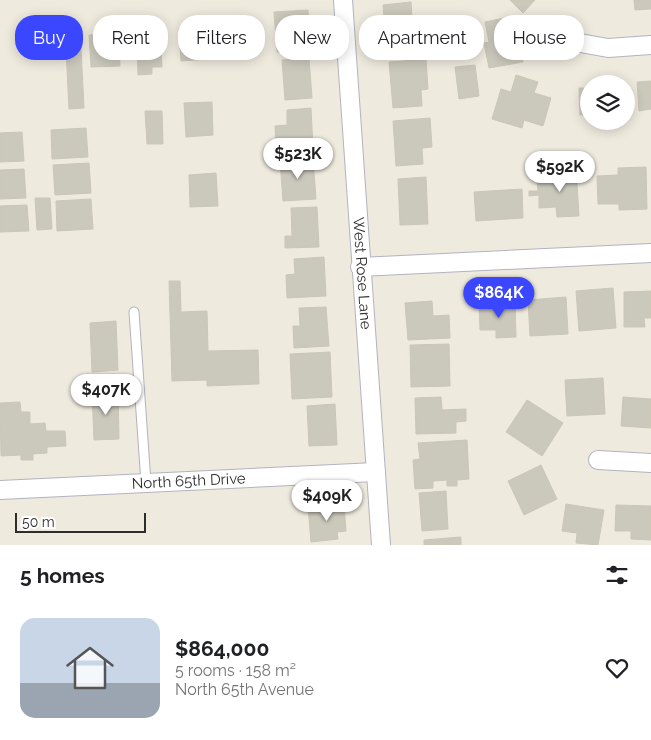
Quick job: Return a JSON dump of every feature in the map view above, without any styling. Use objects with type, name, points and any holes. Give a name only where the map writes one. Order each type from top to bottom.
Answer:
[{"type":"street","name":"West Rose Lane","points":[[344,0],[360,266],[381,545]]},
{"type":"street","points":[[584,44],[608,48],[651,45]]},
{"type":"street","points":[[360,266],[651,253]]},
{"type":"street","points":[[598,460],[651,463]]},
{"type":"street","name":"North 65th Drive","points":[[0,490],[376,472]]},
{"type":"lane","points":[[134,312],[146,483]]},
{"type":"building","points":[[510,0],[535,0],[523,13]]},
{"type":"building","points":[[634,0],[651,0],[651,9],[635,10]]},
{"type":"building","points":[[411,2],[412,15],[384,15],[383,5]]},
{"type":"building","points":[[308,10],[308,15],[275,15],[275,25],[274,12]]},
{"type":"building","points":[[494,20],[494,60],[523,60],[523,62],[489,68],[484,43],[489,42],[485,22]]},
{"type":"building","points":[[89,35],[93,35],[93,60],[120,60],[120,66],[91,67]]},
{"type":"building","points":[[67,60],[82,60],[84,108],[69,109]]},
{"type":"building","points":[[138,60],[162,60],[162,67],[152,67],[152,74],[138,75]]},
{"type":"building","points":[[282,60],[309,60],[312,98],[285,100]]},
{"type":"building","points":[[426,60],[428,89],[421,90],[422,106],[393,108],[389,62]]},
{"type":"building","points":[[475,65],[479,96],[459,99],[455,67]]},
{"type":"building","points":[[516,75],[538,82],[534,93],[551,98],[543,126],[524,120],[522,128],[492,119],[501,89],[511,92]]},
{"type":"building","points":[[651,81],[651,109],[639,111],[637,82]]},
{"type":"building","points":[[212,102],[213,135],[186,137],[184,103]]},
{"type":"building","points":[[311,108],[313,148],[276,150],[275,126],[287,125],[287,110]]},
{"type":"building","points":[[145,111],[162,111],[163,144],[147,144]]},
{"type":"building","points":[[430,118],[432,147],[422,148],[423,164],[396,166],[393,121]]},
{"type":"building","points":[[86,128],[88,157],[52,159],[51,130]]},
{"type":"building","points":[[22,132],[24,161],[0,162],[0,133]]},
{"type":"building","points":[[313,158],[316,199],[283,201],[280,160]]},
{"type":"building","points":[[89,163],[91,193],[55,195],[53,165]]},
{"type":"building","points":[[646,167],[647,209],[619,210],[619,204],[598,204],[597,176],[618,175],[618,168]]},
{"type":"building","points":[[576,168],[579,216],[557,217],[556,207],[539,208],[539,195],[529,196],[529,191],[538,191],[537,180],[554,178],[554,169]]},
{"type":"building","points":[[24,169],[26,198],[0,199],[0,170]]},
{"type":"building","points":[[216,173],[218,206],[190,207],[189,175]]},
{"type":"building","points":[[426,177],[428,224],[400,225],[398,179]]},
{"type":"building","points":[[522,189],[523,218],[476,221],[474,192]]},
{"type":"building","points":[[35,198],[50,198],[52,229],[37,230]]},
{"type":"building","points":[[91,199],[93,229],[57,231],[56,201]]},
{"type":"building","points":[[27,205],[29,231],[0,232],[0,206]]},
{"type":"building","points":[[317,207],[319,247],[285,248],[285,236],[292,236],[291,208]]},
{"type":"building","points":[[324,257],[326,296],[287,298],[286,275],[295,274],[294,259]]},
{"type":"building","points":[[169,281],[180,281],[181,312],[207,311],[208,351],[258,350],[259,384],[207,386],[207,380],[172,381]]},
{"type":"building","points":[[613,288],[616,328],[579,331],[576,291]]},
{"type":"building","points":[[651,291],[651,318],[644,318],[645,327],[624,327],[624,292]]},
{"type":"building","points":[[566,297],[568,334],[530,336],[528,300]]},
{"type":"building","points":[[432,301],[433,316],[449,315],[450,338],[408,340],[405,303]]},
{"type":"building","points":[[515,302],[516,337],[496,338],[496,330],[480,330],[479,303]]},
{"type":"building","points":[[326,307],[329,346],[294,348],[293,326],[300,326],[299,308]]},
{"type":"building","points":[[116,321],[118,370],[92,372],[90,323]]},
{"type":"building","points":[[449,344],[450,386],[411,387],[410,345]]},
{"type":"building","points":[[330,352],[332,397],[292,399],[290,354]]},
{"type":"building","points":[[603,378],[605,414],[567,416],[565,380]]},
{"type":"building","points":[[118,391],[119,439],[94,440],[92,393]]},
{"type":"building","points":[[441,397],[442,410],[466,409],[466,421],[456,422],[456,433],[416,434],[415,398]]},
{"type":"building","points":[[623,397],[651,399],[651,428],[621,426]]},
{"type":"building","points":[[527,400],[563,423],[542,456],[506,432]]},
{"type":"building","points":[[20,402],[21,412],[30,412],[30,424],[45,423],[46,431],[65,431],[66,446],[47,447],[47,453],[33,454],[33,460],[21,460],[21,455],[1,456],[0,403]]},
{"type":"building","points":[[335,404],[337,445],[309,446],[307,406]]},
{"type":"building","points":[[467,440],[469,479],[457,480],[457,486],[447,486],[447,480],[433,481],[433,488],[415,489],[413,460],[420,459],[418,443]]},
{"type":"building","points":[[541,465],[557,499],[524,515],[508,481]]},
{"type":"building","points":[[446,491],[448,529],[422,531],[419,493]]},
{"type":"building","points":[[344,504],[346,531],[337,532],[338,539],[311,542],[308,507]]},
{"type":"building","points":[[566,504],[604,510],[598,545],[576,543],[577,533],[562,531]]},
{"type":"building","points":[[616,505],[651,506],[651,540],[631,539],[631,531],[615,531]]},
{"type":"building","points":[[461,537],[461,545],[424,545],[424,540]]}]
